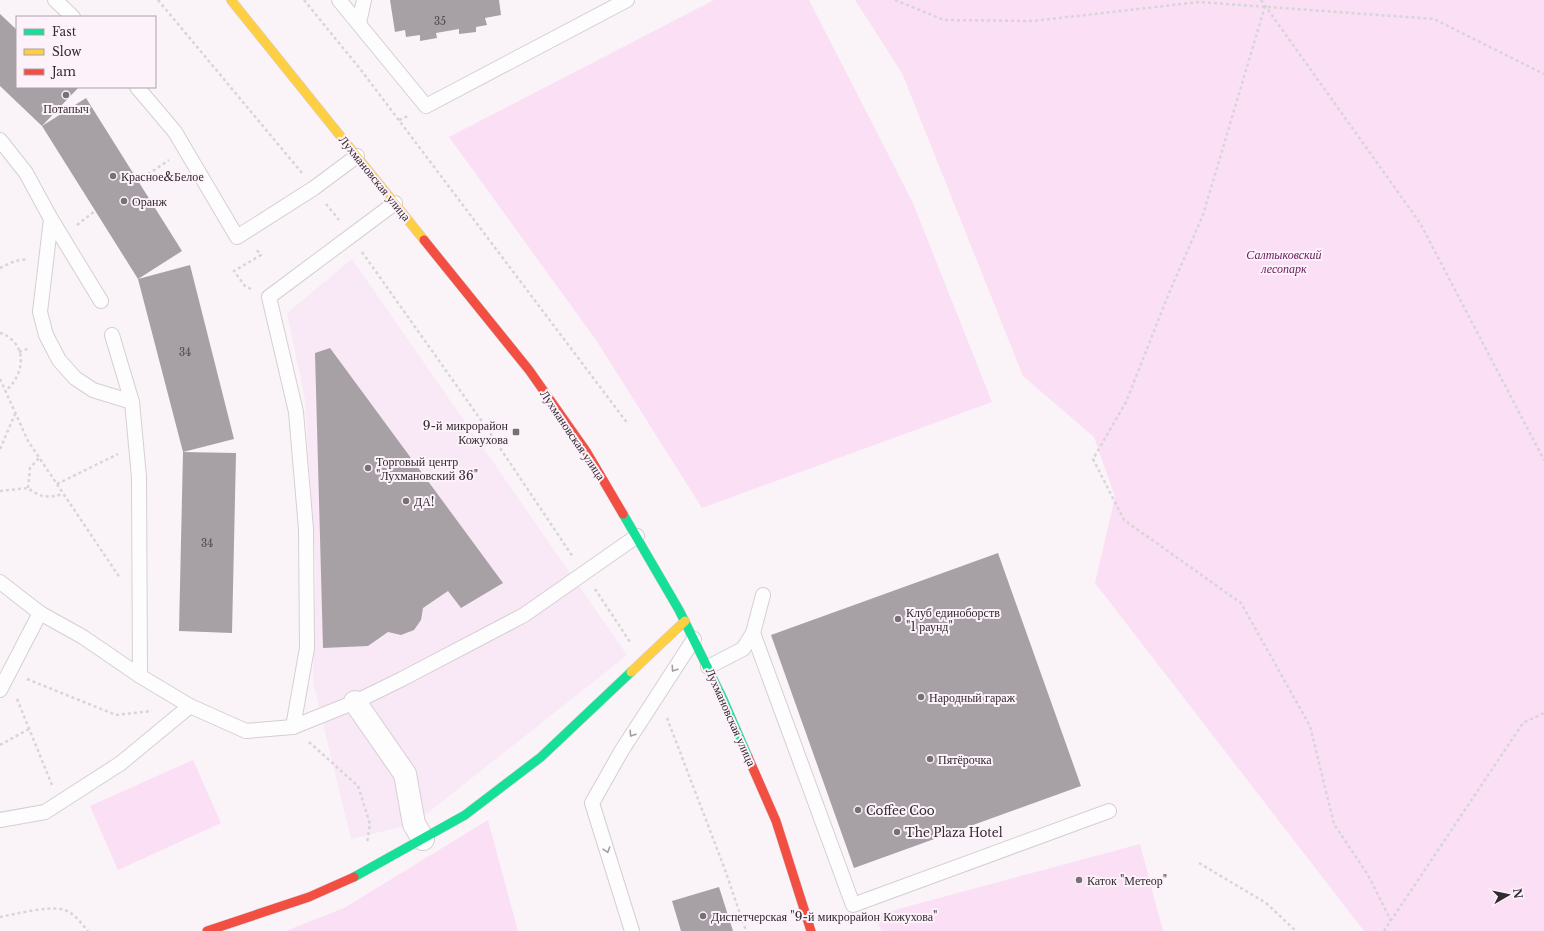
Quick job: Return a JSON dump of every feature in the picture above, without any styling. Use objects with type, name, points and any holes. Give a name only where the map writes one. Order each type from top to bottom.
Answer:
[{"type":"street","name":"Лухмановская улица","points":[[231,0],[529,370],[586,451],[637,536],[685,621],[741,736],[776,821],[811,931]]},
{"type":"street","points":[[208,931],[309,897],[364,874],[464,815],[541,757],[591,708],[643,663],[685,621]]},
{"type":"street","points":[[355,702],[405,774],[414,824],[423,839]]},
{"type":"lane","points":[[55,0],[72,16]]},
{"type":"lane","points":[[339,0],[426,106],[627,0]]},
{"type":"lane","points":[[359,23],[364,0]]},
{"type":"lane","points":[[138,88],[175,132],[186,148],[237,237],[314,188],[357,156]]},
{"type":"lane","points":[[0,140],[26,173],[51,219],[100,301]]},
{"type":"lane","points":[[293,727],[307,648],[306,529],[296,412],[269,297],[395,202]]},
{"type":"lane","points":[[51,219],[40,312],[46,335],[59,360],[75,378],[93,390],[132,402]]},
{"type":"lane","points":[[112,335],[132,402],[139,477],[140,676]]},
{"type":"lane","points":[[0,582],[40,613],[83,636],[140,676],[190,706],[246,731],[293,727],[355,702],[524,615],[583,572],[637,536]]},
{"type":"lane","points":[[708,667],[743,649],[753,633],[763,595]]},
{"type":"lane","points":[[0,690],[40,613]]},
{"type":"lane","points":[[753,633],[853,905],[1109,811]]},
{"type":"lane","points":[[632,931],[592,803],[657,694],[694,638]]},
{"type":"lane","points":[[0,820],[45,812],[121,763],[190,706]]},
{"type":"path","points":[[158,0],[314,188],[351,236],[488,430],[608,607],[643,663]]},
{"type":"path","points":[[304,0],[361,70],[628,424]]},
{"type":"path","points":[[894,0],[944,20],[1033,21],[1199,2],[1434,19],[1544,74]]},
{"type":"path","points":[[1261,0],[1420,223],[1544,460]]},
{"type":"path","points":[[1265,6],[1203,215],[1169,292],[1126,402],[1093,459],[1124,520],[1241,603],[1310,726],[1334,824],[1368,875],[1391,921]]},
{"type":"path","points":[[138,180],[153,170]]},
{"type":"path","points":[[85,218],[95,211]]},
{"type":"path","points":[[260,256],[234,271],[245,286],[269,297]]},
{"type":"path","points":[[0,268],[15,261]]},
{"type":"path","points":[[0,333],[16,344],[22,357],[18,377],[5,391]]},
{"type":"path","points":[[20,352],[30,348]]},
{"type":"path","points":[[0,379],[28,441],[140,608]]},
{"type":"path","points":[[0,449],[16,414]]},
{"type":"path","points":[[56,484],[136,445]]},
{"type":"path","points":[[28,488],[30,468],[39,458]]},
{"type":"path","points":[[0,491],[28,488],[37,496],[48,498],[63,494]]},
{"type":"path","points":[[8,674],[116,715],[153,711]]},
{"type":"path","points":[[8,674],[59,802]]},
{"type":"path","points":[[657,694],[724,867],[746,931]]},
{"type":"path","points":[[1384,931],[1523,723],[1544,713]]},
{"type":"path","points":[[293,727],[358,786],[370,824],[364,874]]},
{"type":"path","points":[[0,745],[29,729]]},
{"type":"path","points":[[1199,863],[1266,903],[1296,931]]},
{"type":"path","points":[[0,917],[43,910],[64,910],[76,917],[88,931]]},
{"type":"shaded area","points":[[352,259],[627,655],[414,824],[351,839],[313,683],[316,572],[305,400],[287,313]]},
{"type":"green space","points":[[714,0],[809,0],[913,203],[992,402],[702,508],[596,340],[449,137]]},
{"type":"green space","name":"Салтыковский лесопарк","points":[[855,0],[1544,0],[1544,931],[1364,931],[1095,583],[1115,497],[1094,437],[1023,376],[902,73]]},
{"type":"green space","points":[[193,760],[221,823],[118,870],[90,806]]},
{"type":"green space","points":[[488,820],[518,931],[286,931],[344,908]]},
{"type":"green space","name":"Каток \"Метеор\"","points":[[1140,844],[1163,931],[881,931],[876,915]]},
{"type":"building","points":[[390,0],[499,0],[501,15],[485,18],[487,25],[476,27],[476,32],[459,34],[459,29],[436,33],[437,38],[420,41],[420,35],[406,37],[405,30],[395,32]]},
{"type":"building","points":[[0,14],[16,29],[16,88],[78,88],[42,126],[0,86]]},
{"type":"building","points":[[86,98],[182,251],[138,279],[42,126]]},
{"type":"building","points":[[190,265],[234,439],[183,452],[138,279]]},
{"type":"building","name":"Торговый центр \"Лухмановский 36\"","points":[[330,348],[503,583],[461,608],[448,591],[423,608],[421,620],[414,630],[401,635],[388,632],[368,646],[323,648],[315,353]]},
{"type":"building","points":[[183,452],[236,453],[232,633],[179,631]]},
{"type":"building","name":"Народный гараж","points":[[998,553],[1081,786],[854,868],[771,635]]},
{"type":"building","name":"Диспетчерская \"9-й микрорайон Кожухова\"","points":[[719,887],[733,931],[681,931],[672,901]]},
{"type":"traffic: fast","points":[[623,514],[679,610],[722,697],[748,757]]},
{"type":"traffic: fast","points":[[354,877],[465,815],[541,757],[631,672]]},
{"type":"traffic: slow","points":[[231,0],[424,240]]},
{"type":"traffic: slow","points":[[631,672],[685,621]]},
{"type":"traffic: jam","points":[[424,240],[529,370],[586,451],[623,514]]},
{"type":"traffic: jam","points":[[748,757],[776,821],[811,931]]},
{"type":"traffic: jam","points":[[207,931],[309,897],[354,877]]},
{"type":"place","name":"Потапыч","points":[[66,95]]},
{"type":"place","name":"Красное&Белое","points":[[113,176]]},
{"type":"place","name":"Оранж","points":[[124,201]]},
{"type":"place","name":"9-й микрорайон Кожухова","points":[[516,432]]},
{"type":"place","name":"Торговый центр \"Лухмановский 36\"","points":[[368,468]]},
{"type":"place","name":"ДА!","points":[[406,501]]},
{"type":"place","name":"Клуб единоборств \"1 раунд\"","points":[[898,619]]},
{"type":"place","name":"Народный гараж","points":[[921,697]]},
{"type":"place","name":"Пятёрочка","points":[[930,759]]},
{"type":"place","name":"Coffee Coo","points":[[858,810]]},
{"type":"place","name":"The Plaza Hotel","points":[[897,832]]},
{"type":"place","name":"Каток \"Метеор\"","points":[[1079,880]]},
{"type":"place","name":"Диспетчерская \"9-й микрорайон Кожухова\"","points":[[703,916]]}]
